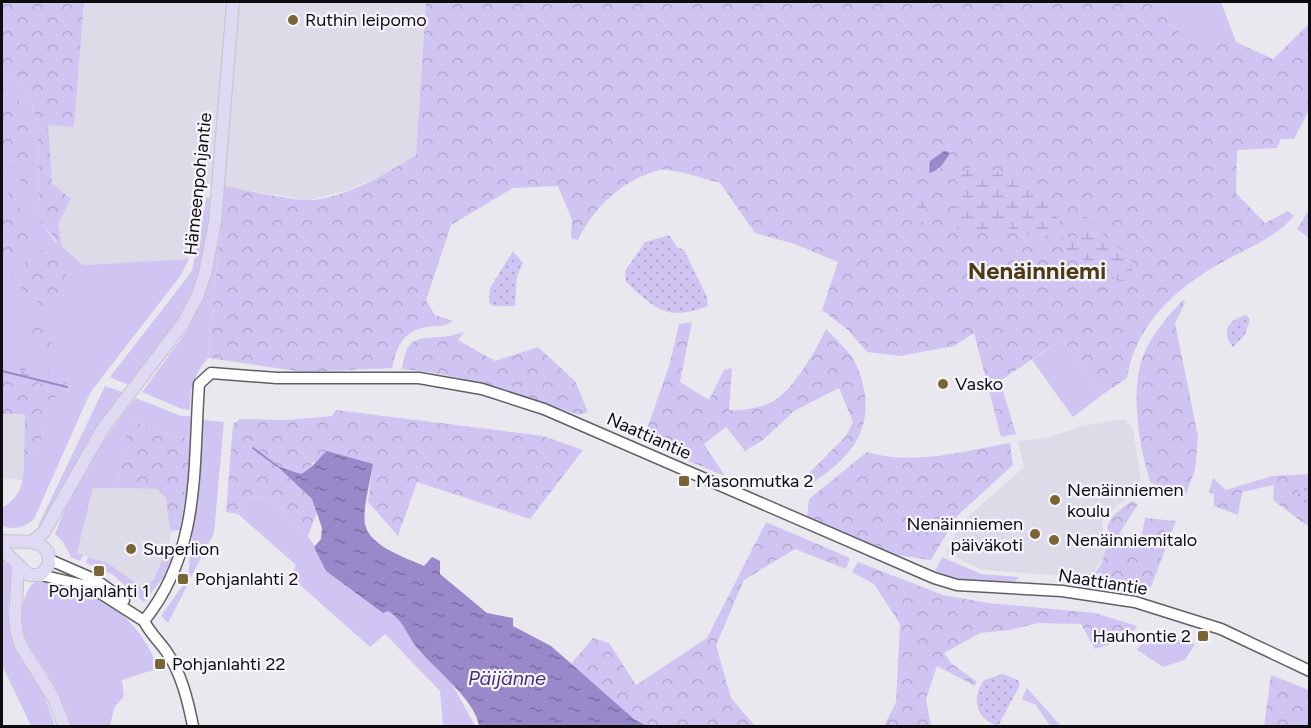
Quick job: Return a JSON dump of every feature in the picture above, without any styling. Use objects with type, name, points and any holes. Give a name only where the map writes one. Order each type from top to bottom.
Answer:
[{"type":"main road","name":"Hämeenpohjantie","points":[[28,543],[44,532],[102,430],[183,324],[197,297],[205,274],[215,222],[233,2]]},
{"type":"main road","name":"Hämeenpohjantie","points":[[49,556],[58,506]]},
{"type":"main road","points":[[2,541],[41,545],[49,556],[48,568],[26,583],[16,603]]},
{"type":"main road","points":[[28,543],[18,552],[15,620],[21,646],[46,683],[64,726]]},
{"type":"main road","points":[[2,549],[24,573],[39,576]]},
{"type":"street","name":"Naattiantie","points":[[142,619],[173,577],[186,539],[193,497],[199,384],[211,373],[276,378],[408,377],[482,389],[544,409],[934,578],[957,585],[1062,591],[1136,602],[1221,629],[1310,671]]},
{"type":"street","points":[[49,556],[114,591],[133,608],[147,630],[165,648],[182,685],[193,726]]},
{"type":"street","points":[[39,576],[91,587],[142,619]]},
{"type":"shaded area","points":[[84,2],[426,2],[416,155],[382,175],[346,191],[309,200],[202,184],[189,259],[83,265],[63,249],[58,224],[71,199],[52,183],[47,137],[48,124],[74,127]]},
{"type":"shaded area","points":[[2,414],[25,414],[24,480],[2,479]]},
{"type":"shaded area","name":"Nenäinniemen koulu","points":[[1125,420],[1133,429],[1141,480],[1132,490],[1134,492],[1104,517],[1102,526],[1105,541],[1104,558],[1097,566],[1093,578],[982,570],[946,552],[961,523],[1024,467],[1018,441],[1047,438],[1082,426]]},
{"type":"shaded area","points":[[93,488],[158,489],[166,498],[171,529],[169,544],[154,579],[144,589],[108,563],[77,553]]},
{"type":"green space","points":[[2,2],[84,2],[74,127],[48,125],[52,183],[71,199],[58,224],[63,249],[39,220],[38,124],[29,92],[8,74],[2,73]]},
{"type":"green space","points":[[426,2],[1166,2],[1168,23],[1191,42],[1236,42],[1273,59],[1309,24],[1309,110],[1294,139],[1281,139],[1277,148],[1237,150],[1236,193],[1265,223],[1288,211],[1294,216],[1272,235],[1212,268],[1178,292],[1151,322],[1140,339],[1127,378],[1102,395],[1062,339],[1000,381],[1016,434],[1001,437],[974,333],[954,346],[900,356],[867,352],[848,330],[822,310],[838,262],[792,243],[755,233],[720,183],[682,172],[666,170],[647,174],[623,187],[602,205],[578,240],[571,238],[572,220],[558,186],[513,188],[451,225],[426,300],[435,315],[453,321],[446,325],[418,329],[411,333],[399,347],[392,368],[304,372],[208,358],[224,186],[287,198],[322,199],[350,191],[416,155]]},
{"type":"green space","points":[[1166,2],[1221,2],[1236,42],[1191,42],[1168,23]]},
{"type":"green space","points":[[2,73],[8,74],[29,92],[38,124],[39,220],[54,240],[83,265],[189,259],[181,275],[90,393],[34,519],[15,528],[2,526],[2,508],[19,492],[24,472],[24,455],[39,454],[44,422],[2,391]]},
{"type":"green space","points":[[2,86],[21,102],[29,125],[29,210],[19,177],[2,158]]},
{"type":"green space","points":[[974,166],[1002,173],[1031,190],[1060,220],[1054,230],[1040,239],[997,224],[984,230],[958,230],[950,218],[964,195],[957,175]]},
{"type":"green space","points":[[2,169],[13,181],[22,216],[34,243],[2,275],[2,207],[9,208],[12,203],[8,193],[2,193]]},
{"type":"green space","points":[[207,196],[211,200],[204,256],[197,279],[177,321],[131,386],[110,377],[192,271]]},
{"type":"green space","points":[[924,201],[927,203],[926,211],[931,221],[918,227],[917,204]]},
{"type":"green space","points":[[1309,210],[1309,238],[1297,229]]},
{"type":"green space","points":[[1085,216],[1113,244],[1132,256],[1132,276],[1121,282],[1058,244],[1063,237],[1080,238],[1077,222]]},
{"type":"green space","points":[[669,235],[677,247],[684,250],[707,297],[708,306],[694,311],[672,313],[654,306],[626,282],[625,271],[645,242]]},
{"type":"green space","points":[[219,239],[208,358],[194,382],[190,410],[182,409],[142,392],[188,329],[201,300]]},
{"type":"green space","points":[[49,249],[66,261],[65,290],[55,316],[17,285],[11,276],[35,251]]},
{"type":"green space","points":[[513,251],[523,263],[517,276],[515,306],[493,306],[489,302],[490,288]]},
{"type":"green space","points":[[1183,300],[1185,303],[1175,323],[1198,436],[1195,470],[1186,494],[1151,483],[1140,437],[1137,402],[1137,385],[1143,356],[1155,333]]},
{"type":"green space","points":[[1246,315],[1250,319],[1245,335],[1233,347],[1227,336],[1228,327],[1235,320]]},
{"type":"green space","points":[[32,321],[53,322],[51,355],[28,353]]},
{"type":"green space","points":[[692,322],[680,382],[709,400],[724,370],[732,368],[729,410],[756,408],[778,398],[795,381],[826,329],[854,360],[865,395],[863,424],[859,436],[844,458],[811,484],[809,473],[846,436],[853,422],[839,388],[794,411],[763,440],[745,451],[726,427],[704,444],[725,476],[666,452],[644,438],[670,363],[679,324]]},
{"type":"green space","points":[[464,332],[458,340],[495,361],[538,347],[575,381],[588,412],[579,415],[470,381],[402,369],[404,357],[411,343],[423,338],[450,336]]},
{"type":"green space","points":[[1062,339],[1102,395],[1073,417],[1032,360]]},
{"type":"green space","points":[[2,361],[57,374],[64,379],[67,387],[54,399],[40,402],[44,422],[39,454],[24,455],[25,414],[2,414]]},
{"type":"green space","points":[[2,365],[49,377],[57,387],[2,376]]},
{"type":"green space","points":[[105,386],[125,393],[42,528],[38,526]]},
{"type":"green space","points":[[136,398],[181,416],[190,416],[190,439],[169,435],[129,419],[117,488],[93,488],[77,553],[83,555],[80,561],[71,557],[63,542],[55,534],[70,497],[90,463]]},
{"type":"green space","points":[[336,410],[543,436],[583,450],[530,519],[417,482],[398,536],[368,502],[373,464],[313,462],[309,470],[301,474],[278,466],[312,499],[317,512],[308,536],[269,496],[244,497],[238,514],[226,512],[233,424],[240,419],[286,420],[332,416]]},
{"type":"green space","points":[[129,419],[169,435],[190,439],[188,481],[176,520],[169,523],[166,498],[158,489],[117,488]]},
{"type":"green space","points":[[203,420],[224,422],[214,533],[191,577],[188,577]]},
{"type":"green space","points":[[1010,443],[1013,465],[957,516],[931,560],[896,555],[807,517],[809,499],[867,452],[903,458],[938,456]]},
{"type":"green space","points":[[1309,474],[1309,484],[1292,496],[1309,511],[1309,527],[1273,500],[1274,485],[1242,492],[1238,515],[1214,506],[1214,494],[1209,492],[1213,478],[1226,490],[1272,476]]},
{"type":"green space","points":[[188,481],[180,530],[171,531],[169,523],[176,520]]},
{"type":"green space","points":[[1309,484],[1309,511],[1291,496]]},
{"type":"green space","points":[[269,496],[308,536],[315,547],[401,619],[420,652],[449,678],[475,726],[443,726],[440,691],[385,634],[370,647],[291,577],[296,565],[238,514],[244,497]]},
{"type":"green space","points":[[1131,501],[1138,504],[1119,534],[1141,539],[1145,518],[1176,521],[1151,587],[1093,578],[1102,561],[1110,537],[1107,526],[1113,516]]},
{"type":"green space","points":[[766,522],[850,558],[846,569],[795,549],[744,580],[716,645],[731,698],[755,726],[647,726],[634,719],[571,664],[593,638],[609,643],[636,685],[707,638]]},
{"type":"green space","points":[[169,544],[177,547],[165,575],[144,602],[112,574],[86,563],[88,557],[108,563],[144,589],[154,579]]},
{"type":"green space","points":[[2,553],[12,566],[8,612],[12,640],[43,692],[55,726],[31,726],[2,665]]},
{"type":"green space","points":[[942,557],[981,574],[1019,577],[1013,584],[958,581],[934,574]]},
{"type":"green space","points":[[858,562],[943,595],[988,603],[1095,613],[1137,626],[1130,638],[1095,649],[1081,624],[1038,623],[1010,630],[980,633],[944,653],[951,663],[977,682],[975,686],[937,666],[926,699],[931,726],[884,726],[896,702],[900,624],[874,584],[852,572]]},
{"type":"green space","points":[[36,581],[44,581],[85,593],[112,607],[134,627],[151,652],[159,668],[122,680],[124,696],[114,708],[110,726],[70,726],[58,694],[28,644],[21,623],[21,612],[27,592]]},
{"type":"green space","points":[[185,582],[188,584],[168,623],[161,616]]},
{"type":"green space","points":[[1149,632],[1195,644],[1185,660],[1163,667],[1137,650]]},
{"type":"green space","points":[[1003,674],[1018,680],[1020,685],[998,726],[990,723],[980,713],[977,694],[984,680]]},
{"type":"green space","points":[[1271,675],[1309,690],[1309,726],[1264,726]]},
{"type":"green space","points":[[1027,688],[1061,726],[1050,726],[1036,705],[1022,699]]},
{"type":"water","points":[[944,151],[949,152],[944,162],[939,168],[929,173],[930,161]]},
{"type":"water","name":"Päijänne","points":[[327,451],[373,464],[364,518],[368,532],[374,539],[389,550],[424,566],[432,557],[440,561],[440,574],[487,613],[513,618],[513,626],[551,646],[634,719],[647,726],[479,726],[471,706],[419,650],[398,619],[388,611],[383,613],[326,571],[314,547],[321,539],[322,528],[312,499],[277,466],[301,474]]},
{"type":"waterway","points":[[2,371],[67,387]]},
{"type":"waterway","points":[[253,448],[277,466]]},
{"type":"place","name":"Ruthin leipomo","points":[[293,20]]},
{"type":"place","name":"Vasko","points":[[943,384]]},
{"type":"place","name":"Masonmutka 2","points":[[684,481]]},
{"type":"place","name":"Nenäinniemen koulu","points":[[1055,500]]},
{"type":"place","name":"Nenäinniemen päiväkoti","points":[[1035,534]]},
{"type":"place","name":"Nenäinniemitalo","points":[[1054,540]]},
{"type":"place","name":"Superlion","points":[[131,549]]},
{"type":"place","name":"Pohjanlahti 1","points":[[99,571]]},
{"type":"place","name":"Pohjanlahti 2","points":[[183,579]]},
{"type":"place","name":"Hauhontie 2","points":[[1203,636]]},
{"type":"place","name":"Pohjanlahti 22","points":[[160,664]]},
{"type":"district","name":"Nenäinniemi","points":[[1037,271]]}]
